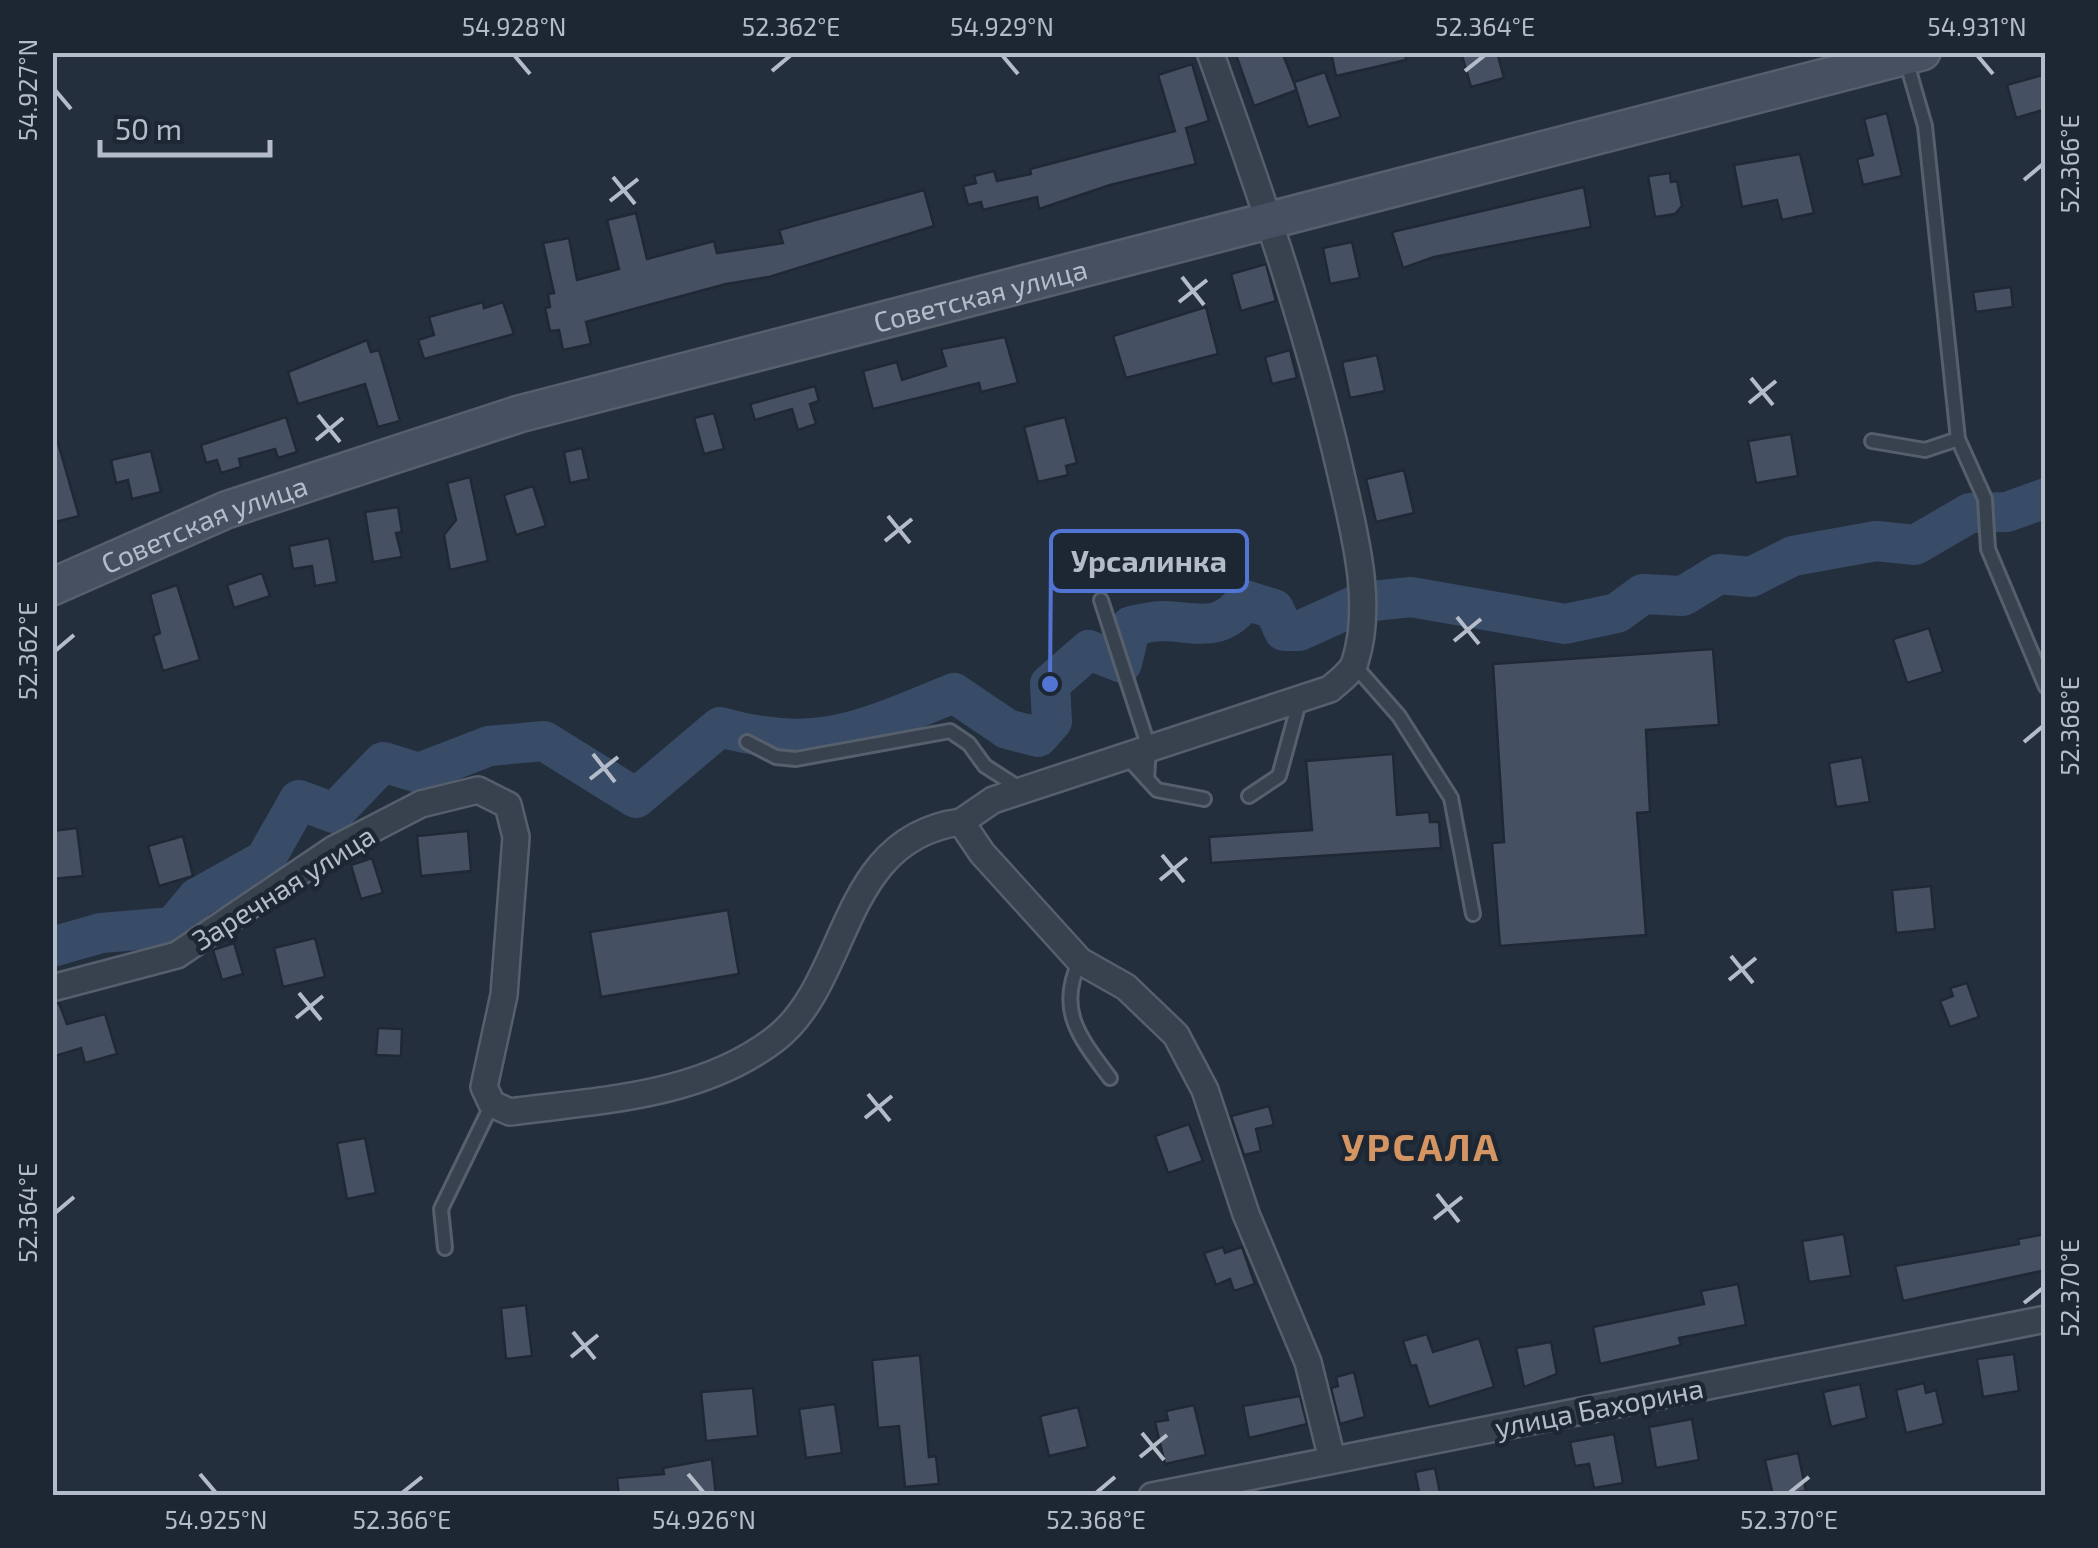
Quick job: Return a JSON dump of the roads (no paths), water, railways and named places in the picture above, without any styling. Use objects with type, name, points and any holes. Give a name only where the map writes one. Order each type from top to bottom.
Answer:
[{"type":"street","points":[[492,1104],[510,1112],[652,1093],[714,1074],[777,1038],[807,998],[866,884],[906,840],[941,824],[961,822],[993,800],[1330,689],[1355,666],[1363,602],[1353,525],[1321,385],[1270,220],[1210,52]]},
{"type":"street","name":"Советская улица","points":[[52,586],[226,510],[520,414],[1914,55]]},
{"type":"street","name":"Заречная улица","points":[[52,988],[177,955],[334,848],[421,804],[478,790],[508,806],[516,837],[504,995],[484,1087],[492,1104]]},
{"type":"street","points":[[961,822],[982,854],[1080,960],[1126,987],[1176,1034],[1205,1090],[1246,1214],[1308,1362],[1332,1459]]},
{"type":"street","name":"улица Бахорина","points":[[1152,1496],[2046,1318]]},
{"type":"lane","points":[[1914,55],[1958,438],[1985,498],[1988,549],[2046,687]]},
{"type":"lane","points":[[1872,441],[1925,450],[1958,438]]},
{"type":"lane","points":[[1101,600],[1147,779],[1156,790],[1204,799]]},
{"type":"lane","points":[[1355,666],[1399,716],[1451,798],[1473,914]]},
{"type":"lane","points":[[1249,796],[1279,776],[1300,699]]},
{"type":"lane","points":[[747,742],[776,757],[796,759],[950,731],[969,744],[984,766],[1023,790]]},
{"type":"lane","points":[[1138,752],[1147,779]]},
{"type":"lane","points":[[1080,960],[1068,985],[1068,1007],[1085,1045],[1110,1078]]},
{"type":"lane","points":[[446,1248],[441,1210],[492,1104]]},
{"type":"waterway","points":[[52,947],[101,933],[173,927],[197,898],[265,860],[299,800],[334,813],[383,762],[419,773],[489,746],[544,741],[636,798],[720,727],[786,739],[814,738],[867,727],[954,693],[1007,729],[1038,737],[1052,721],[1050,684],[1089,650],[1122,663],[1131,626],[1160,621],[1217,622],[1236,611],[1245,600],[1274,609],[1284,631],[1299,631],[1363,602],[1411,597],[1565,624],[1617,613],[1643,594],[1683,596],[1719,574],[1751,577],[1793,556],[1876,541],[1915,545],[1970,513],[2007,512],[2046,498]]},
{"type":"place","name":"Урсалинка","points":[[1050,684]]},
{"type":"district","name":"УРСАЛА","points":[[1421,1146]]}]
